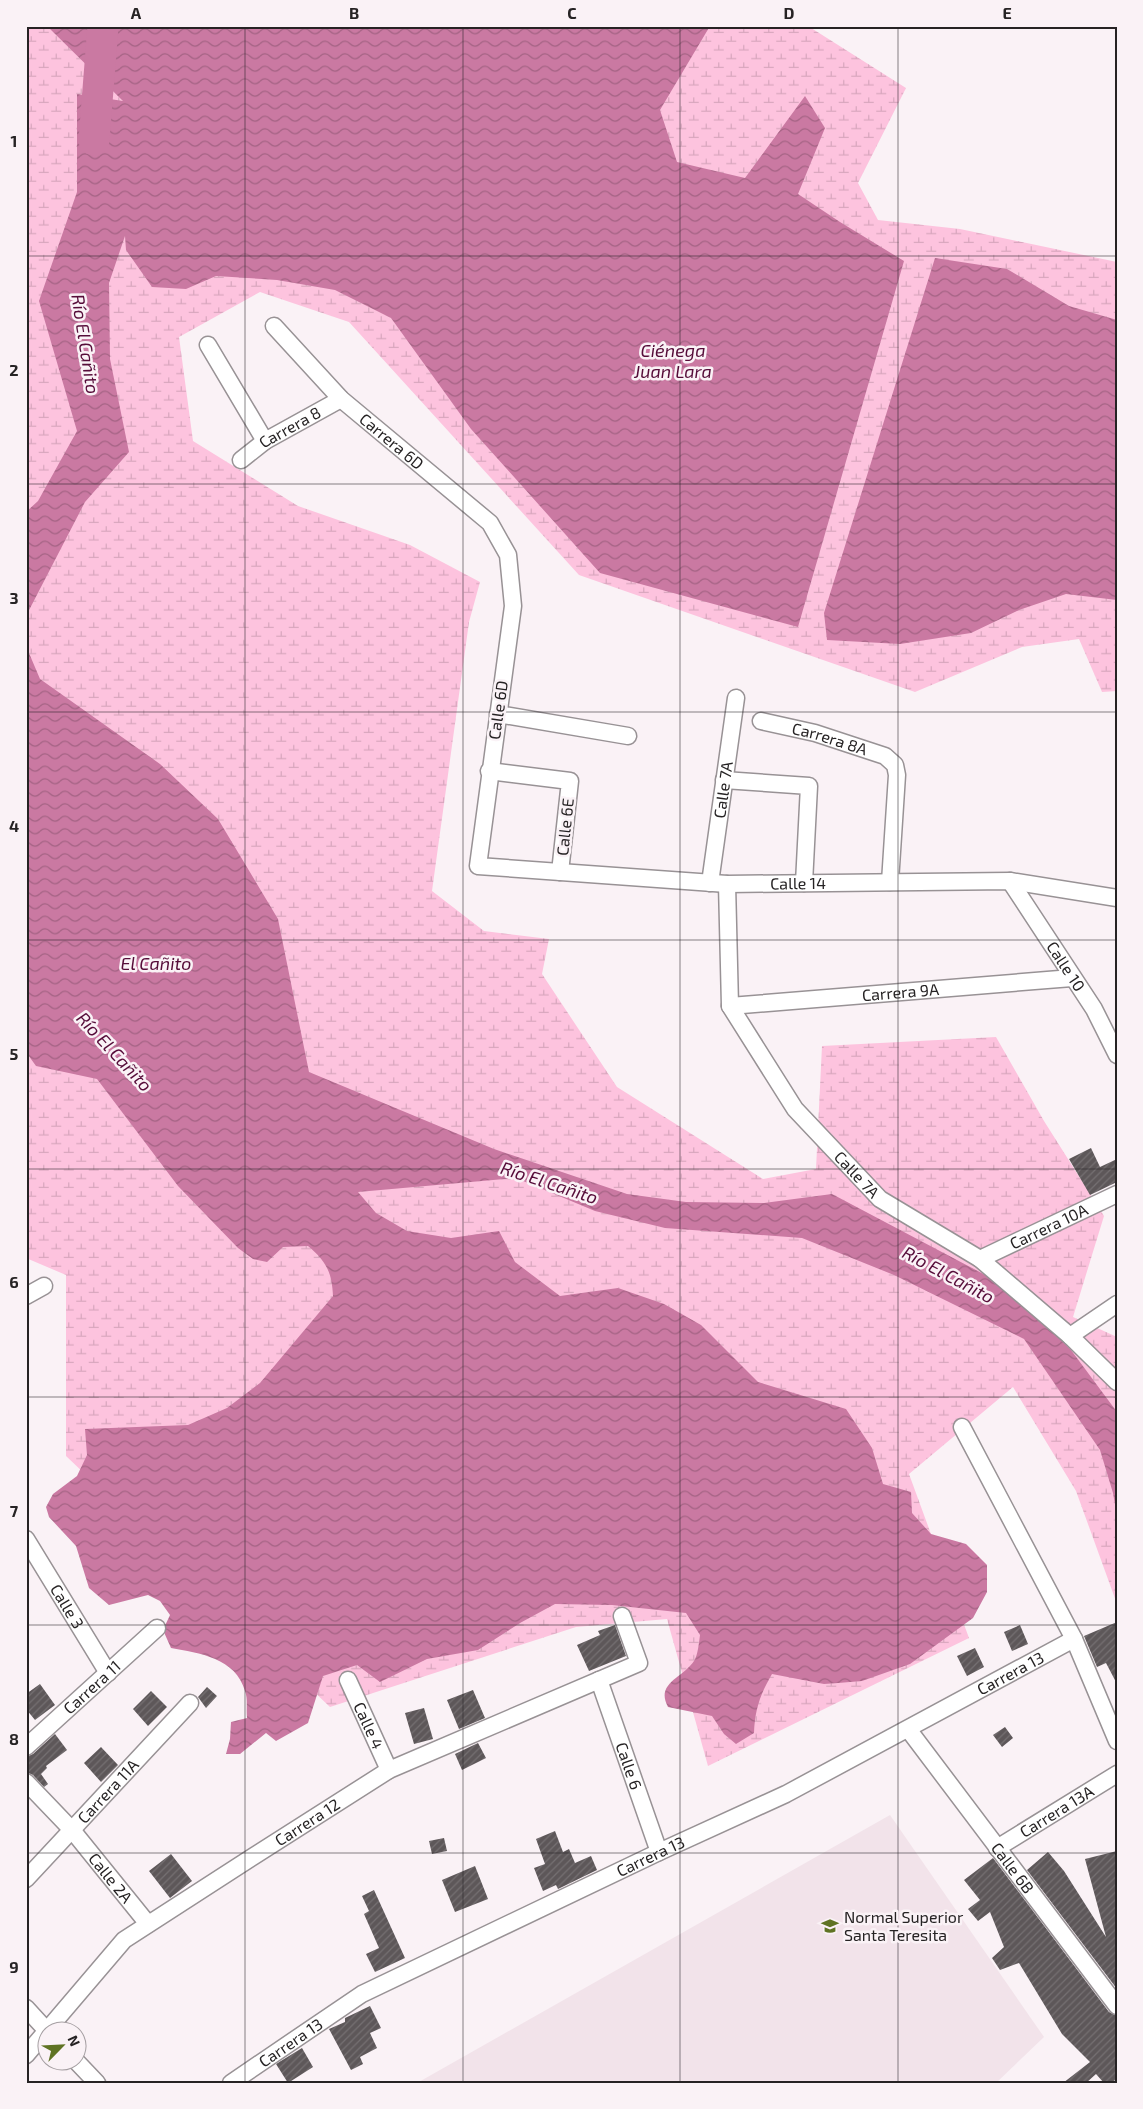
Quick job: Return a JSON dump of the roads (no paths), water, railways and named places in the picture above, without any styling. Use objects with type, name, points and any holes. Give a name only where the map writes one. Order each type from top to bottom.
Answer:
[{"type":"street","name":"Carrera 6D","points":[[274,326],[341,399],[490,522],[508,554]]},
{"type":"street","points":[[208,345],[265,441]]},
{"type":"street","name":"Carrera 8","points":[[241,460],[265,441],[341,399]]},
{"type":"street","name":"Calle 6D","points":[[478,866],[489,771],[513,606],[508,554]]},
{"type":"street","name":"Calle 7A","points":[[710,883],[736,698]]},
{"type":"street","points":[[498,714],[628,736]]},
{"type":"street","name":"Carrera 8A","points":[[761,721],[815,733],[868,750],[885,756],[895,765],[897,775],[890,882]]},
{"type":"street","name":"Calle 6E","points":[[489,771],[570,781],[560,872]]},
{"type":"street","points":[[724,780],[809,786],[804,883]]},
{"type":"street","name":"Calle 14","points":[[478,866],[727,884],[1010,881],[1117,898]]},
{"type":"street","name":"Calle 10","points":[[1010,881],[1094,1009],[1117,1055]]},
{"type":"street","points":[[727,884],[730,1006]]},
{"type":"street","name":"Carrera 9A","points":[[730,1006],[1072,978]]},
{"type":"street","name":"Calle 7A","points":[[730,1006],[795,1109],[880,1199],[980,1259],[1070,1336],[1117,1382]]},
{"type":"street","name":"Carrera 10A","points":[[980,1259],[1117,1194]]},
{"type":"street","points":[[26,1296],[44,1286]]},
{"type":"street","points":[[1070,1336],[1117,1304]]},
{"type":"street","points":[[962,1427],[1074,1639],[1117,1741]]},
{"type":"street","name":"Calle 3","points":[[26,1539],[108,1673]]},
{"type":"street","name":"Carrera 12","points":[[55,2022],[124,1940],[389,1770],[639,1663],[622,1616]]},
{"type":"street","name":"Carrera 11","points":[[26,1747],[157,1628]]},
{"type":"street","name":"Carrera 13","points":[[234,2082],[362,1994],[786,1794],[1074,1639]]},
{"type":"street","name":"Calle 4","points":[[348,1680],[389,1770]]},
{"type":"street","name":"Calle 6","points":[[598,1680],[660,1852]]},
{"type":"street","name":"Carrera 11A","points":[[26,1879],[190,1703]]},
{"type":"street","name":"Calle 6B","points":[[908,1729],[1117,2006]]},
{"type":"street","name":"Carrera 13A","points":[[997,1848],[1117,1774]]},
{"type":"street","name":"Calle 2A","points":[[26,1782],[72,1830],[148,1924]]},
{"type":"street","points":[[26,2008],[39,2022]]},
{"type":"street","name":"Carrera 12","points":[[26,2055],[38,2041]]},
{"type":"street","points":[[87,2072],[97,2083]]},
{"type":"water","name":"Ciénega Juan Lara","points":[[47,26],[710,26],[660,110],[677,162],[745,178],[805,96],[825,128],[798,194],[904,261],[798,627],[600,573],[471,429],[391,318],[335,290],[277,280],[216,276],[186,289],[152,287],[126,250],[125,236],[109,283],[110,359],[129,452],[85,502],[26,616],[26,512],[38,501],[77,431],[39,301],[77,192],[77,94],[123,101]]},
{"type":"water","points":[[935,258],[1007,269],[1069,306],[1117,320],[1117,600],[1066,594],[1019,610],[971,633],[900,644],[827,640],[824,613]]},
{"type":"water","name":"El Cañito","points":[[26,646],[40,679],[160,764],[218,819],[278,919],[309,1072],[494,1149],[627,1194],[686,1202],[764,1203],[832,1194],[991,1278],[1029,1308],[1071,1350],[1117,1412],[1117,1516],[1113,1493],[1100,1450],[1024,1339],[894,1275],[802,1238],[665,1228],[595,1211],[516,1178],[358,1192],[376,1213],[407,1231],[451,1238],[499,1231],[515,1262],[560,1296],[618,1288],[664,1304],[701,1325],[758,1382],[846,1409],[872,1448],[883,1484],[911,1492],[912,1513],[931,1534],[966,1544],[987,1565],[987,1592],[973,1618],[910,1664],[862,1681],[838,1683],[824,1684],[772,1674],[759,1702],[754,1733],[736,1744],[724,1734],[712,1716],[668,1707],[665,1692],[668,1686],[694,1661],[698,1648],[700,1635],[686,1613],[612,1605],[555,1604],[520,1623],[478,1650],[427,1659],[380,1682],[357,1665],[323,1676],[308,1723],[276,1741],[266,1733],[240,1754],[226,1754],[230,1739],[231,1722],[247,1718],[246,1694],[234,1671],[215,1659],[171,1648],[163,1630],[170,1615],[160,1601],[148,1595],[109,1605],[89,1588],[76,1546],[49,1517],[46,1507],[53,1494],[77,1476],[87,1455],[85,1429],[188,1425],[227,1408],[260,1383],[333,1296],[331,1280],[324,1262],[308,1246],[283,1247],[267,1262],[253,1259],[238,1248],[178,1186],[97,1079],[36,1066],[26,1052]]},
{"type":"waterway","name":"Río El Cañito","points":[[94,140],[103,26]]},
{"type":"place","name":"Normal Superior Santa Teresita","points":[[830,1926]]}]
